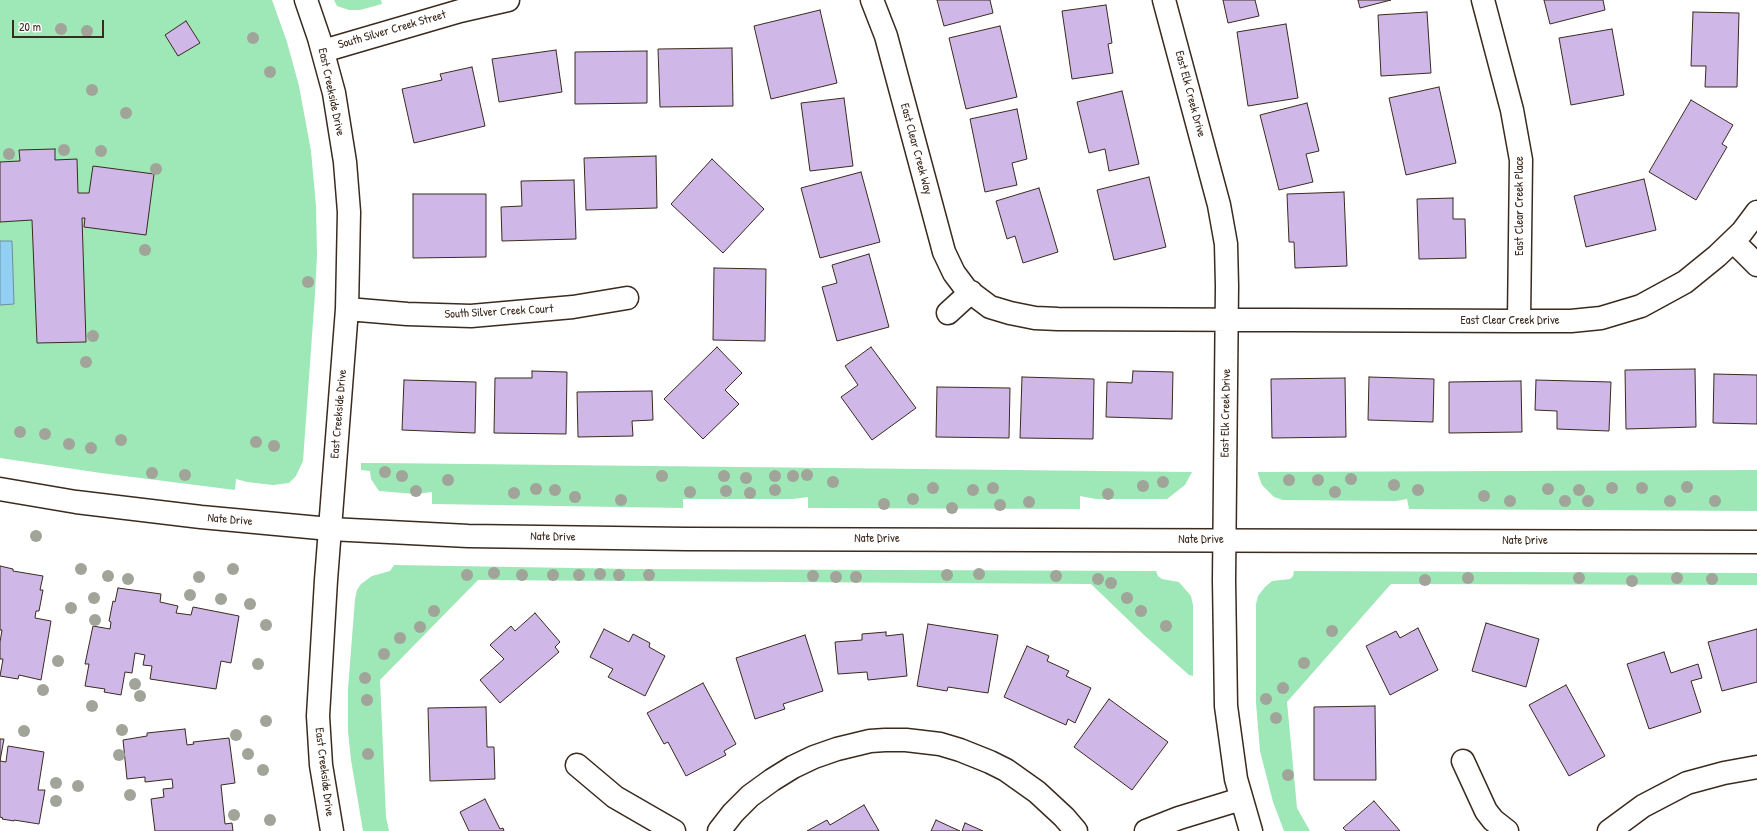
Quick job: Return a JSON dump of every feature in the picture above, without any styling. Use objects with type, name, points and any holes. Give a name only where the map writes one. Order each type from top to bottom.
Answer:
[{"type":"street","name":"East Creekside Drive","points":[[306,0],[323,51],[334,93],[345,162],[350,229],[348,309],[330,529],[318,716],[321,765],[332,831]]},
{"type":"street","name":"South Silver Creek Street","points":[[323,51],[460,11],[508,0]]},
{"type":"street","name":"East Clear Creek Way","points":[[872,0],[886,36],[942,246],[954,273],[970,292],[982,302],[999,310],[1035,318],[1227,321]]},
{"type":"street","name":"East Elk Creek Drive","points":[[1164,0],[1225,231],[1227,257],[1225,539],[1226,706],[1232,759],[1241,799],[1251,831]]},
{"type":"street","name":"East Clear Creek Place","points":[[1483,0],[1512,110],[1521,160],[1519,321]]},
{"type":"street","name":"East Clear Creek Drive","points":[[1227,321],[1519,321],[1592,319],[1631,310],[1652,301],[1684,282],[1702,269],[1733,241],[1757,212]]},
{"type":"street","points":[[1733,241],[1757,265]]},
{"type":"street","points":[[948,313],[970,292]]},
{"type":"street","name":"South Silver Creek Court","points":[[348,309],[407,314],[477,316],[573,307],[627,298]]},
{"type":"street","name":"Nate Drive","points":[[0,488],[54,499],[161,513],[330,529],[428,535],[536,537],[1757,542]]},
{"type":"street","points":[[719,831],[732,813],[761,788],[783,772],[803,761],[825,752],[855,744],[870,741],[906,740],[950,746],[980,757],[1006,770],[1047,800],[1076,831]]},
{"type":"street","points":[[1463,761],[1486,811],[1493,820],[1507,831]]},
{"type":"street","points":[[577,765],[615,797],[674,831]]},
{"type":"street","points":[[1609,831],[1643,806],[1687,783],[1724,772],[1757,767]]},
{"type":"street","points":[[1146,831],[1179,818],[1241,799]]},
{"type":"green space","points":[[0,0],[272,0],[287,42],[299,86],[311,151],[316,206],[317,255],[303,461],[296,476],[289,483],[273,485],[247,482],[236,479],[235,490],[101,473],[0,458]]},
{"type":"green space","points":[[334,0],[381,0],[382,4],[360,10],[349,10],[337,6]]},
{"type":"green space","points":[[361,463],[1192,472],[1185,485],[1167,499],[1096,499],[1080,496],[1080,509],[808,508],[808,497],[793,499],[683,499],[683,508],[432,504],[432,492],[415,494],[379,491],[371,479],[370,471],[361,470]]},
{"type":"green space","points":[[1757,470],[1757,511],[1409,509],[1407,499],[1396,501],[1283,500],[1274,497],[1262,485],[1258,474],[1258,472]]},
{"type":"green space","points":[[394,565],[634,569],[1156,571],[1158,576],[1162,579],[1179,582],[1191,596],[1193,605],[1193,676],[1189,675],[1144,635],[1091,584],[478,580],[380,680],[386,817],[389,831],[363,831],[351,760],[348,732],[348,689],[355,599],[357,590],[361,584],[372,576],[390,571]]},
{"type":"green space","points":[[1294,571],[1757,573],[1757,585],[1391,584],[1287,702],[1297,808],[1310,831],[1284,831],[1273,802],[1260,751],[1256,703],[1256,604],[1258,596],[1265,587],[1272,581],[1290,579],[1293,576]]},
{"type":"water","points":[[0,241],[12,241],[14,304],[0,305]]},
{"type":"building","points":[[937,0],[990,0],[993,13],[944,26]]},
{"type":"building","points":[[1223,0],[1255,0],[1259,16],[1228,23]]},
{"type":"building","points":[[1358,0],[1391,0],[1360,8]]},
{"type":"building","points":[[1544,0],[1603,0],[1605,10],[1550,24]]},
{"type":"building","points":[[1106,5],[1112,43],[1108,44],[1113,73],[1072,79],[1062,11]]},
{"type":"building","points":[[820,10],[837,83],[771,99],[754,26]]},
{"type":"building","points":[[1427,12],[1431,73],[1381,76],[1378,15]]},
{"type":"building","points":[[1693,12],[1739,13],[1737,87],[1705,87],[1706,66],[1691,66]]},
{"type":"building","points":[[186,21],[200,43],[178,56],[165,35]]},
{"type":"building","points":[[1286,24],[1298,98],[1248,106],[1237,32]]},
{"type":"building","points":[[1000,26],[1017,97],[966,109],[949,38]]},
{"type":"building","points":[[1612,29],[1624,95],[1571,105],[1559,38]]},
{"type":"building","points":[[732,48],[733,106],[660,107],[658,49]]},
{"type":"building","points":[[556,50],[562,92],[499,102],[492,59]]},
{"type":"building","points":[[647,51],[647,103],[575,104],[575,52]]},
{"type":"building","points":[[472,67],[485,126],[414,143],[402,89],[442,80],[440,74]]},
{"type":"building","points":[[1439,87],[1456,163],[1406,175],[1389,98]]},
{"type":"building","points":[[1122,91],[1139,164],[1109,171],[1105,149],[1089,153],[1077,102]]},
{"type":"building","points":[[844,98],[853,166],[810,171],[801,103]]},
{"type":"building","points":[[1691,100],[1733,125],[1722,144],[1727,147],[1696,200],[1649,172]]},
{"type":"building","points":[[1307,103],[1319,151],[1306,154],[1313,182],[1279,190],[1260,115]]},
{"type":"building","points":[[1017,109],[1027,159],[1012,163],[1017,185],[985,192],[970,119]]},
{"type":"building","points":[[55,149],[55,160],[77,159],[78,193],[89,193],[93,166],[154,174],[146,235],[84,227],[85,218],[82,218],[86,342],[37,343],[32,220],[0,222],[0,162],[20,161],[19,150]]},
{"type":"building","points":[[656,156],[657,208],[586,210],[584,158]]},
{"type":"building","points":[[712,159],[764,209],[723,253],[671,204]]},
{"type":"building","points":[[861,172],[880,242],[820,258],[801,188]]},
{"type":"building","points":[[1149,177],[1166,247],[1114,260],[1097,190]]},
{"type":"building","points":[[1644,179],[1656,230],[1586,247],[1574,196]]},
{"type":"building","points":[[574,180],[576,239],[502,241],[501,207],[522,206],[521,181]]},
{"type":"building","points":[[1039,188],[1058,252],[1023,263],[1015,236],[1007,239],[996,201]]},
{"type":"building","points":[[1344,192],[1347,266],[1295,268],[1294,242],[1289,242],[1287,194]]},
{"type":"building","points":[[413,194],[486,194],[486,257],[413,258]]},
{"type":"building","points":[[1453,198],[1453,219],[1465,219],[1466,258],[1419,259],[1417,199]]},
{"type":"building","points":[[869,254],[889,327],[837,341],[822,287],[837,283],[832,265]]},
{"type":"building","points":[[714,268],[766,269],[765,341],[713,340]]},
{"type":"building","points":[[717,347],[742,373],[725,390],[739,404],[703,439],[664,399]]},
{"type":"building","points":[[871,347],[916,408],[872,440],[841,397],[858,385],[845,366]]},
{"type":"building","points":[[1695,369],[1696,427],[1626,429],[1625,370]]},
{"type":"building","points":[[532,371],[567,372],[566,434],[494,433],[495,378],[532,378]]},
{"type":"building","points":[[1133,371],[1173,372],[1172,419],[1106,417],[1107,382],[1132,383]]},
{"type":"building","points":[[1714,374],[1757,375],[1757,424],[1713,423]]},
{"type":"building","points":[[1022,377],[1094,379],[1093,439],[1020,438]]},
{"type":"building","points":[[1369,377],[1434,379],[1433,422],[1368,420]]},
{"type":"building","points":[[1345,378],[1346,437],[1272,438],[1271,379]]},
{"type":"building","points":[[404,380],[476,382],[475,433],[402,430]]},
{"type":"building","points":[[1536,380],[1611,382],[1609,431],[1557,429],[1557,411],[1535,410]]},
{"type":"building","points":[[1521,381],[1522,432],[1449,433],[1449,382]]},
{"type":"building","points":[[937,387],[1010,388],[1009,438],[936,437]]},
{"type":"building","points":[[652,391],[653,420],[632,421],[633,436],[578,437],[577,392]]},
{"type":"building","points":[[0,566],[13,569],[13,571],[43,576],[40,590],[43,590],[39,611],[36,611],[35,618],[51,621],[41,680],[19,675],[18,679],[0,676],[3,659],[0,659],[2,630],[0,630]]},
{"type":"building","points":[[118,588],[161,594],[160,602],[178,606],[176,613],[191,615],[193,607],[239,616],[231,663],[221,661],[216,689],[150,679],[152,666],[143,665],[145,655],[135,653],[132,673],[125,672],[121,695],[104,692],[105,689],[85,686],[89,664],[85,664],[93,626],[110,629],[111,622],[109,621],[113,601],[115,602]]},
{"type":"building","points":[[535,613],[560,642],[555,647],[559,652],[500,703],[480,680],[504,659],[490,645],[511,626],[515,631]]},
{"type":"building","points":[[1486,623],[1539,639],[1526,687],[1472,671]]},
{"type":"building","points":[[928,624],[998,635],[988,693],[948,687],[947,691],[917,686]]},
{"type":"building","points":[[1418,628],[1438,670],[1390,695],[1366,646],[1396,631],[1400,638]]},
{"type":"building","points":[[604,629],[629,642],[633,634],[650,643],[649,647],[665,656],[645,696],[608,677],[613,669],[590,657]]},
{"type":"building","points":[[1757,629],[1757,682],[1722,691],[1708,642]]},
{"type":"building","points":[[886,632],[886,636],[903,634],[907,676],[868,680],[867,672],[838,674],[835,642],[862,640],[862,634]]},
{"type":"building","points":[[805,635],[823,691],[783,704],[785,709],[755,719],[736,658]]},
{"type":"building","points":[[1027,646],[1049,656],[1047,661],[1069,671],[1066,676],[1091,688],[1075,723],[1068,719],[1066,725],[1004,697]]},
{"type":"building","points":[[1664,652],[1671,673],[1698,664],[1702,678],[1691,681],[1701,712],[1649,729],[1627,664]]},
{"type":"building","points":[[703,683],[736,744],[724,751],[726,755],[686,776],[668,742],[664,744],[647,713]]},
{"type":"building","points":[[1566,685],[1605,756],[1569,776],[1529,705]]},
{"type":"building","points":[[1109,699],[1168,742],[1132,790],[1074,747]]},
{"type":"building","points":[[1375,706],[1376,780],[1314,780],[1314,707]]},
{"type":"building","points":[[486,707],[487,747],[494,747],[495,779],[430,781],[428,708]]},
{"type":"building","points":[[185,729],[187,745],[194,744],[193,742],[229,738],[235,783],[221,785],[225,824],[232,823],[233,831],[155,831],[151,799],[164,797],[163,789],[173,788],[172,779],[145,782],[145,777],[127,779],[123,740],[147,736],[147,733]]},
{"type":"building","points":[[0,739],[4,739],[0,761]]},
{"type":"building","points":[[8,746],[44,752],[38,790],[45,790],[39,824],[2,819],[3,818],[0,817],[0,761],[6,762]]},
{"type":"building","points":[[485,799],[500,829],[503,828],[504,831],[469,831],[460,812]]},
{"type":"building","points":[[1374,801],[1400,831],[1346,831],[1343,828]]},
{"type":"building","points":[[864,805],[879,831],[807,831],[827,820],[830,825]]},
{"type":"building","points":[[936,820],[951,827],[960,831],[931,831]]},
{"type":"building","points":[[965,823],[983,831],[962,831]]}]
